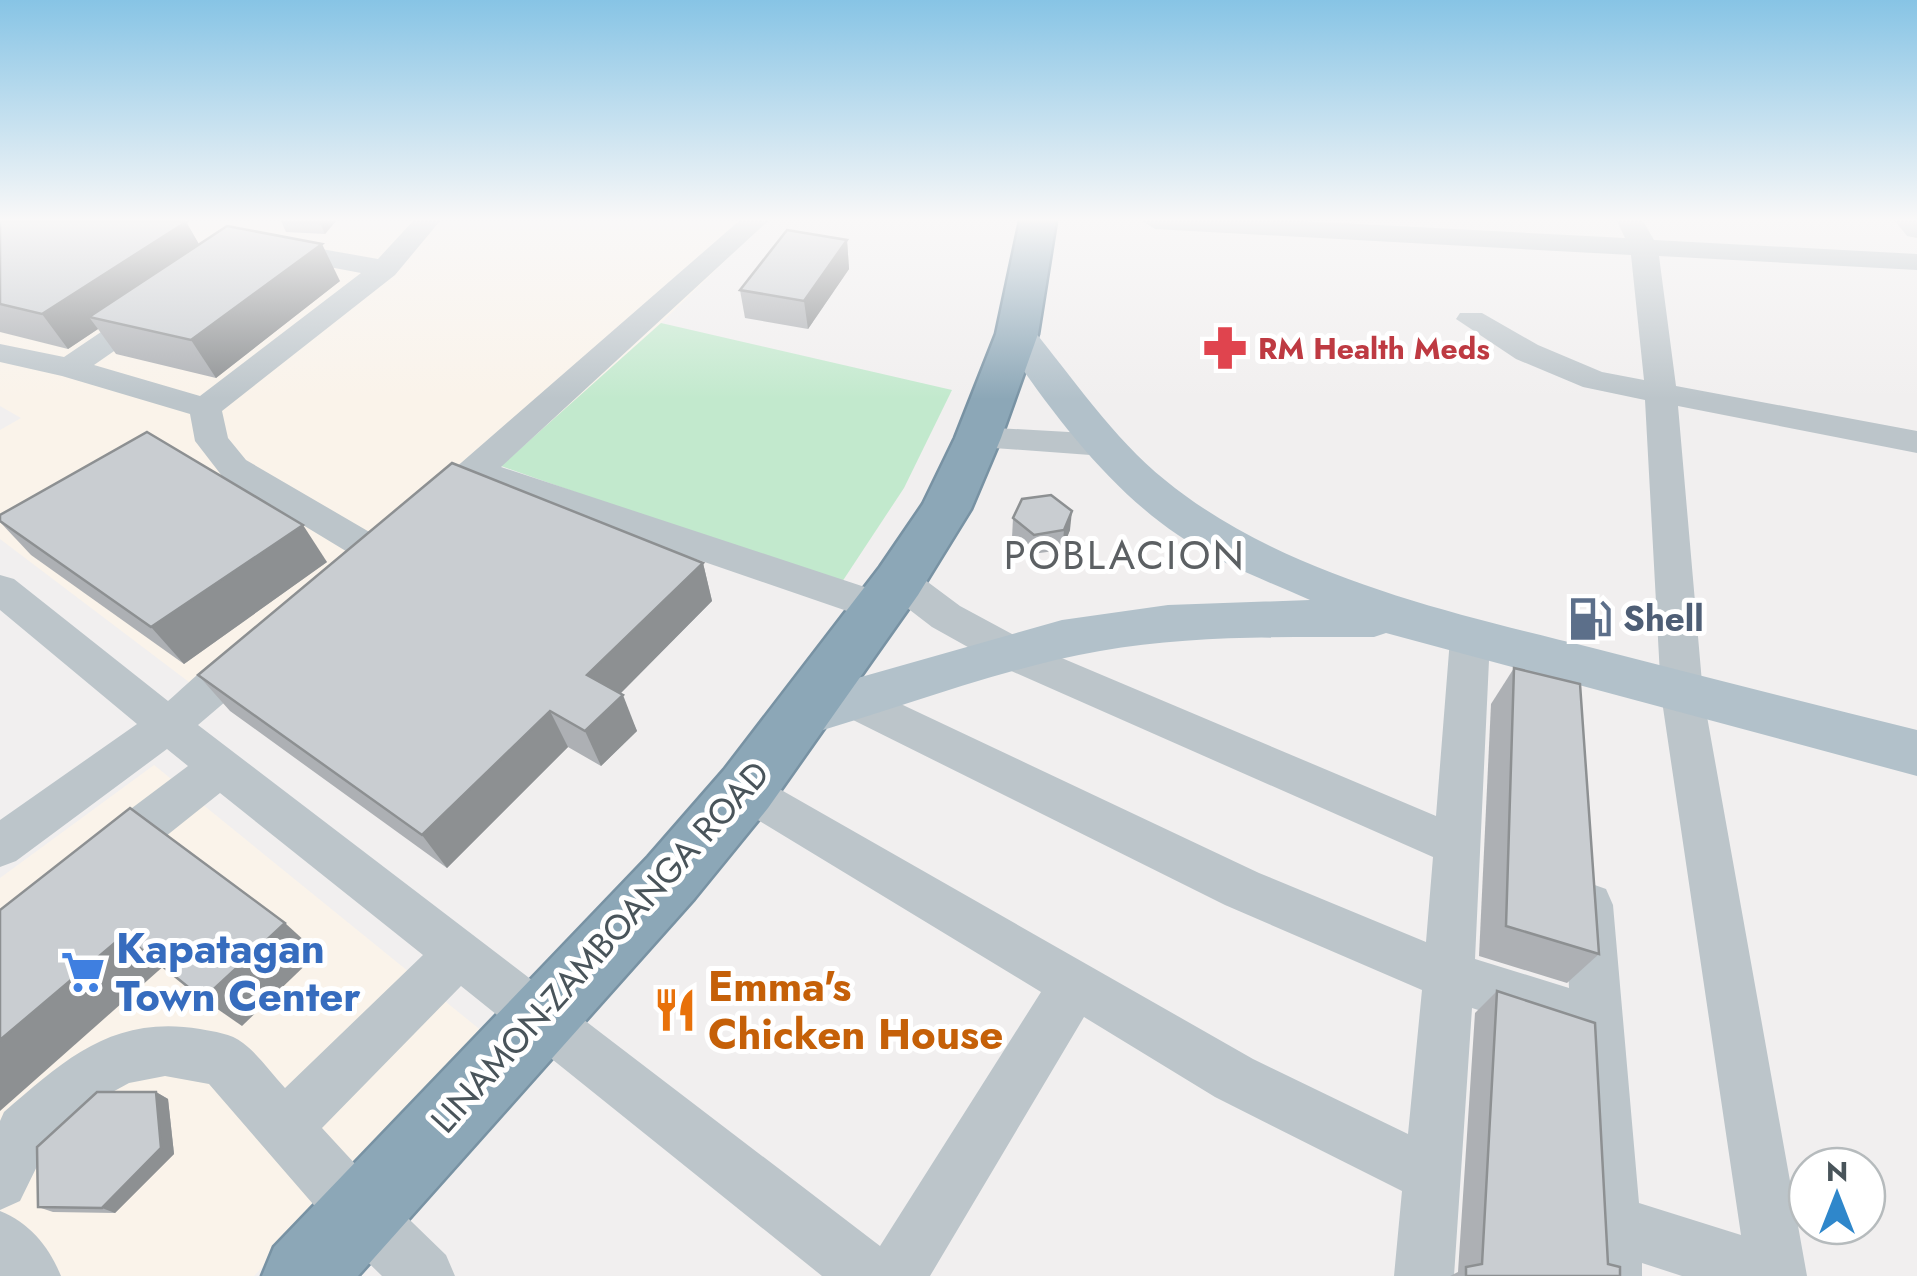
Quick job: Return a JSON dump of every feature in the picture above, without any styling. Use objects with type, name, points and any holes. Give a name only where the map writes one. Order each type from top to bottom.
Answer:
[{"type":"highway","name":"LINAMON-ZAMBOANGA ROAD","points":[[303,1276],[671,878],[746,789],[889,594],[946,510],[978,438],[1017,334],[1027,281]]},
{"type":"main road","points":[[1017,334],[1104,445],[1148,490],[1195,525],[1248,554],[1398,618],[1470,639],[1576,686],[1682,694],[1917,753]]},
{"type":"main road","points":[[798,715],[1012,652],[1098,632],[1166,623],[1398,618]]},
{"type":"street","points":[[205,408],[368,281]]},
{"type":"street","points":[[348,578],[477,472],[689,281]]},
{"type":"street","points":[[1586,864],[1612,1250],[1776,1276],[1682,694],[1661,392],[1644,281]]},
{"type":"street","points":[[69,368],[179,292]]},
{"type":"street","points":[[1471,319],[1573,372],[1623,387],[1917,442]]},
{"type":"street","points":[[0,354],[69,368],[205,408]]},
{"type":"street","points":[[205,408],[212,441],[234,468],[377,553]]},
{"type":"street","points":[[978,438],[1104,445]]},
{"type":"street","points":[[477,472],[889,594],[1194,736],[1457,846]]},
{"type":"street","points":[[0,589],[220,767],[870,1276]]},
{"type":"street","points":[[0,846],[168,725],[273,639]]},
{"type":"street","points":[[1424,1276],[1450,976],[1470,639]]},
{"type":"street","points":[[854,701],[1242,889],[1450,976],[1596,1022]]},
{"type":"street","points":[[78,876],[220,767]]},
{"type":"street","points":[[746,789],[1234,1078],[1431,1176]]},
{"type":"street","points":[[284,1127],[460,954]]},
{"type":"street","points":[[896,1276],[1076,983]]},
{"type":"street","points":[[0,1182],[24,1132],[88,1076],[122,1058],[165,1050],[223,1060],[360,1213],[425,1276]]},
{"type":"street","points":[[0,1240],[31,1276]]},
{"type":"shaded area","points":[[0,281],[705,281],[501,466],[218,704],[0,539],[0,430],[21,418],[0,406]]},
{"type":"shaded area","name":"Kapatagan Town Center","points":[[154,765],[483,1032],[254,1276],[0,1276],[0,878]]},
{"type":"green space","points":[[661,323],[952,390],[904,488],[840,585],[501,466]]},
{"type":"building","points":[[0,281],[94,281],[42,314],[0,304]]},
{"type":"building","points":[[144,281],[272,281],[191,340],[89,317]]},
{"type":"building","points":[[747,281],[818,281],[804,301],[740,290]]},
{"type":"building","points":[[147,432],[303,525],[151,627],[0,521],[0,515]]},
{"type":"building","points":[[452,463],[703,563],[587,675],[623,695],[585,731],[550,711],[422,835],[198,675]]},
{"type":"building","points":[[1051,495],[1072,511],[1064,530],[1034,535],[1013,518],[1022,499]]},
{"type":"building","points":[[1514,668],[1580,684],[1599,954],[1506,926]]},
{"type":"building","points":[[130,808],[285,923],[203,999],[124,935],[0,1040],[0,910]]},
{"type":"building","points":[[1497,991],[1595,1023],[1608,1264],[1620,1267],[1620,1276],[1466,1276],[1466,1267],[1482,1264]]},
{"type":"building","points":[[97,1092],[156,1092],[161,1148],[102,1208],[38,1207],[37,1147]]},
{"type":"place","name":"RM Health Meds","points":[[1225,348]]},
{"type":"place","name":"Shell","points":[[1590,619]]},
{"type":"place","name":"Kapatagan Town Center","points":[[83,972]]},
{"type":"place","name":"Emma's Chicken House","points":[[675,1010]]},
{"type":"district","name":"POBLACION","points":[[1125,555]]}]
